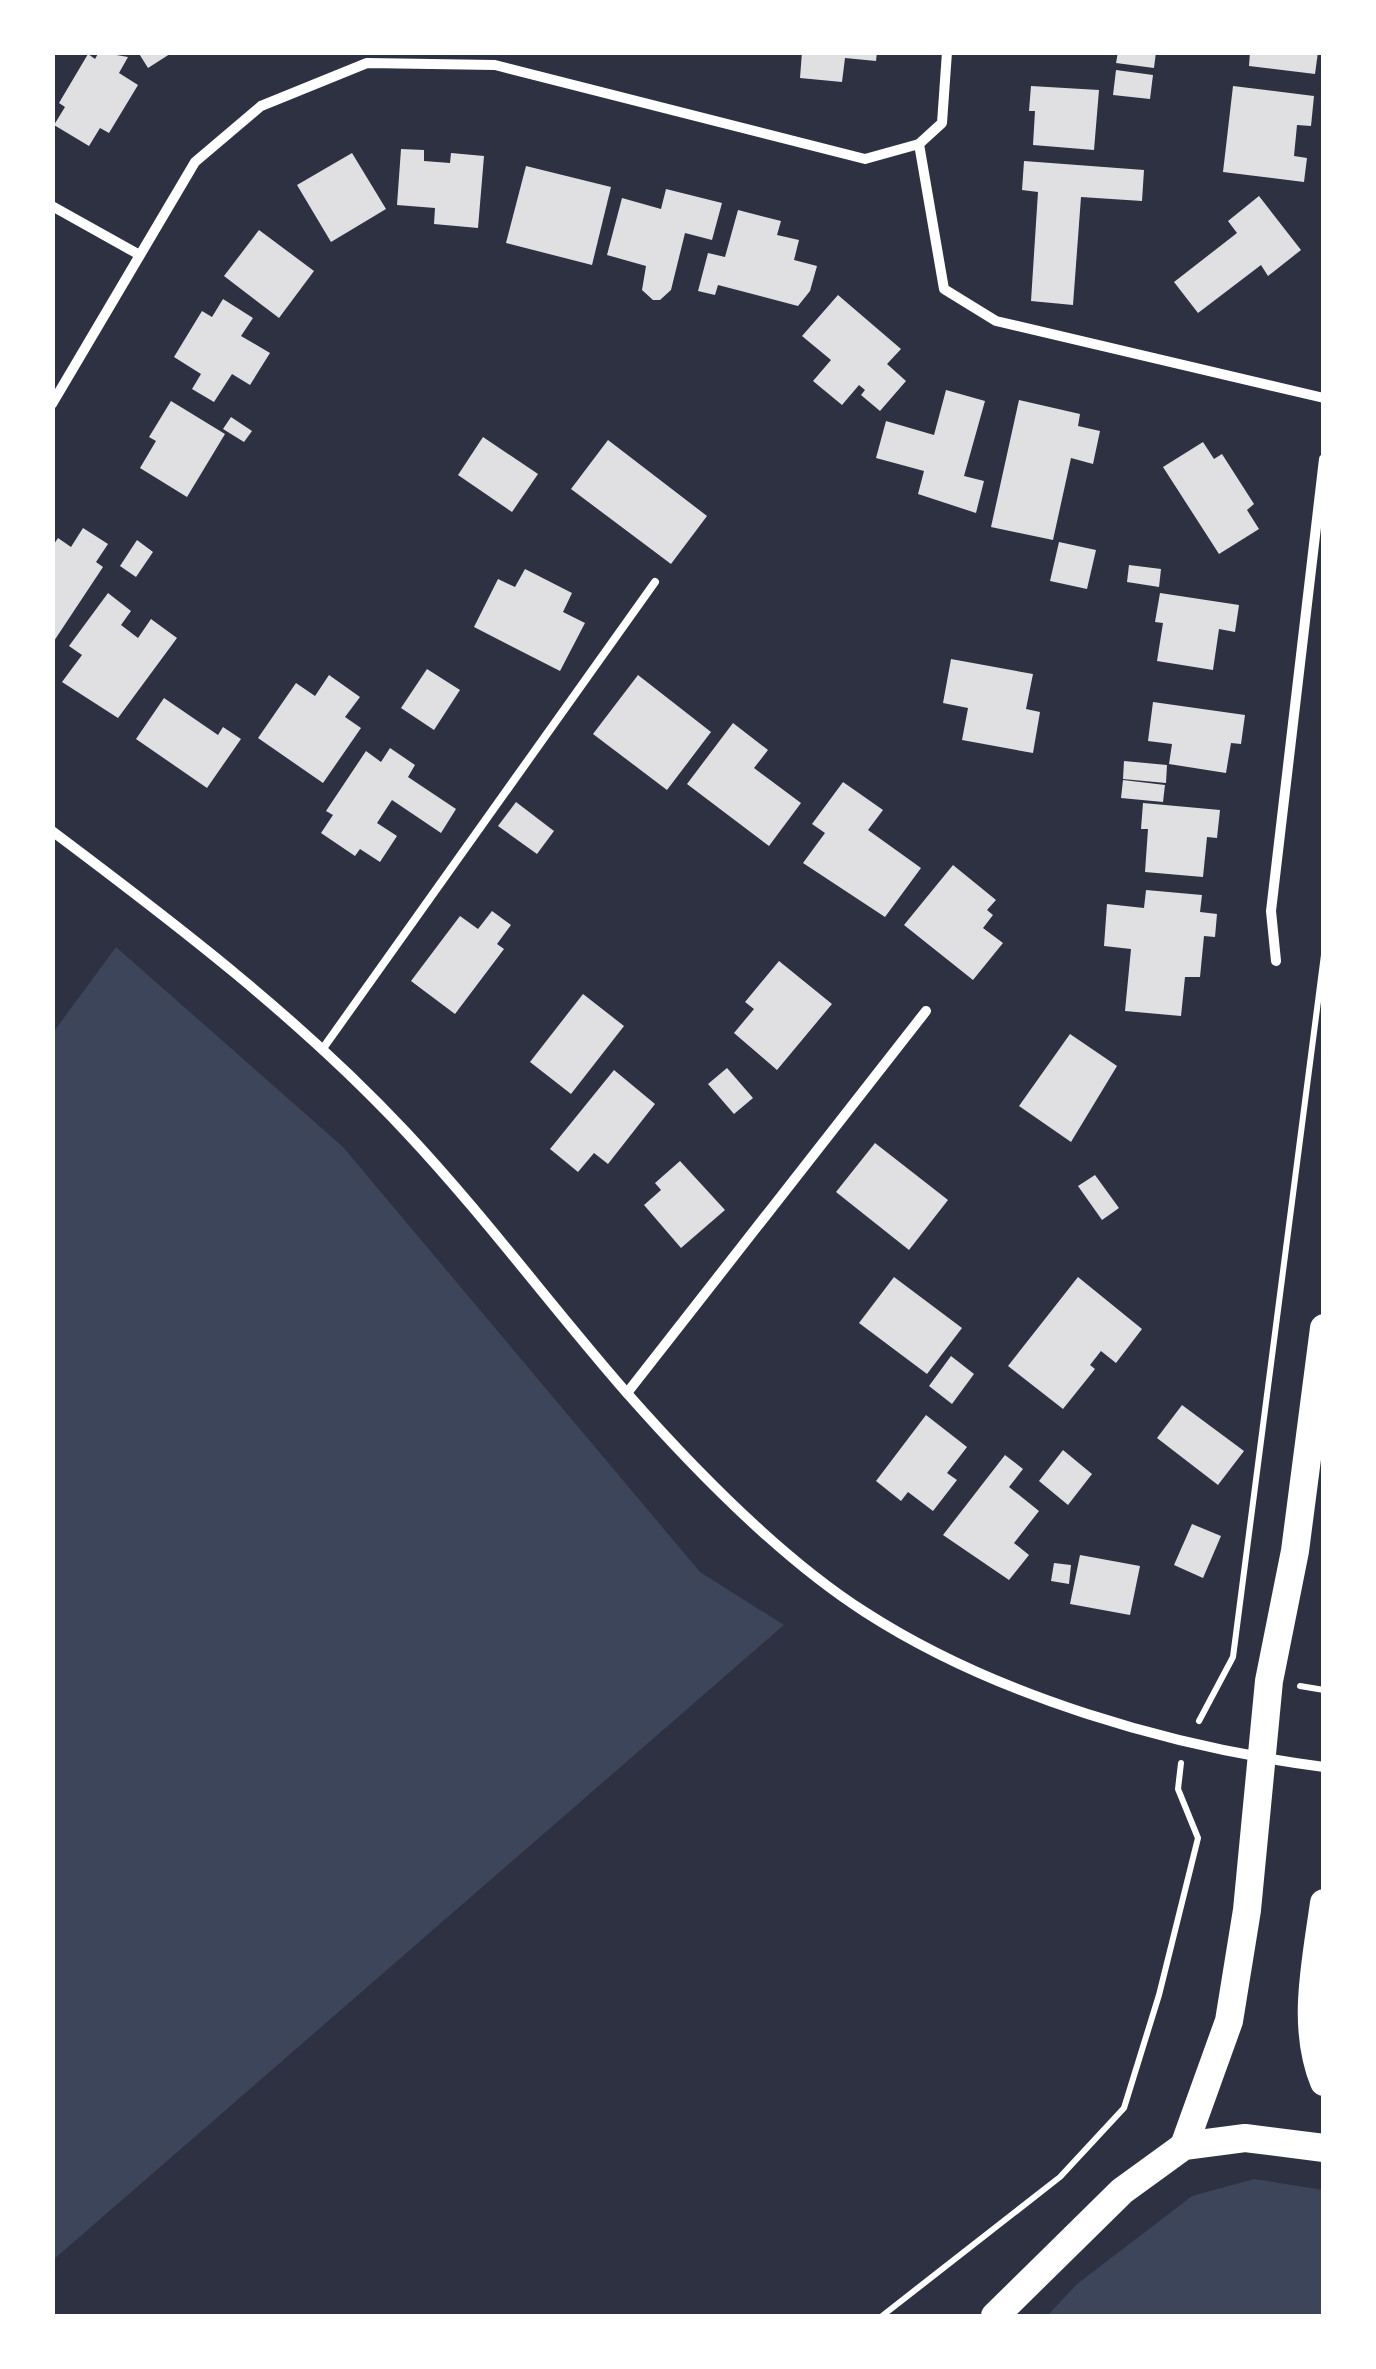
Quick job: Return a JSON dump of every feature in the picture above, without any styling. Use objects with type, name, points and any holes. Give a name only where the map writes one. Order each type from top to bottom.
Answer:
[{"type":"highway","points":[[1184,2146],[1229,2021],[1247,1910],[1258,1758],[1294,1551],[1324,1328]]},
{"type":"highway","points":[[1324,1902],[1312,1991],[1313,2056],[1324,2082]]},
{"type":"highway","points":[[995,2316],[1122,2191],[1184,2146],[1245,2138],[1324,2148]]},
{"type":"street","points":[[495,65],[496,52]]},
{"type":"street","points":[[52,404],[196,162],[261,106],[367,64],[495,65],[865,158],[919,144],[942,123],[948,52]]},
{"type":"street","points":[[919,144],[944,289],[996,321],[1324,398]]},
{"type":"street","points":[[52,206],[138,254]]},
{"type":"street","points":[[1276,961],[1271,911],[1324,459]]},
{"type":"street","points":[[52,832],[170,920],[324,1048],[470,1204],[627,1393],[789,1554],[865,1612],[1002,1682],[1182,1744],[1324,1766]]},
{"type":"street","points":[[627,1393],[926,1012]]},
{"type":"lane","points":[[324,1048],[655,582]]},
{"type":"path","points":[[882,2316],[1060,2177],[1124,2108],[1198,1838],[1178,1789],[1182,1744],[1206,1712],[1233,1657],[1324,955]]},
{"type":"shaded area","points":[[116,947],[343,1147],[700,1572],[784,1625],[53,2260],[52,1034]]},
{"type":"shaded area","points":[[1254,2179],[1323,2190],[1323,2316],[1047,2316],[1077,2284],[1192,2196]]},
{"type":"building","points":[[99,52],[128,57],[119,73],[138,85],[109,133],[100,128],[89,146],[54,125],[65,107],[59,103],[88,54],[95,59]]},
{"type":"building","points":[[138,52],[173,52],[148,68]]},
{"type":"building","points":[[802,52],[877,52],[876,61],[845,58],[842,82],[800,78]]},
{"type":"building","points":[[1118,52],[1156,52],[1154,68],[1116,63]]},
{"type":"building","points":[[1250,52],[1318,52],[1315,74],[1249,66]]},
{"type":"building","points":[[1116,70],[1153,75],[1150,99],[1113,95]]},
{"type":"building","points":[[1031,86],[1099,90],[1094,150],[1033,145],[1035,111],[1029,111]]},
{"type":"building","points":[[1233,86],[1314,96],[1311,126],[1297,125],[1294,156],[1307,158],[1304,182],[1223,172]]},
{"type":"building","points":[[401,149],[424,150],[424,161],[450,163],[451,153],[484,156],[478,228],[434,224],[435,208],[397,205]]},
{"type":"building","points":[[352,153],[386,209],[331,242],[297,185]]},
{"type":"building","points":[[1024,161],[1144,170],[1142,201],[1081,197],[1073,305],[1031,301],[1038,192],[1022,190]]},
{"type":"building","points":[[526,166],[611,187],[592,265],[506,243]]},
{"type":"building","points":[[666,189],[722,203],[712,240],[685,233],[671,290],[660,300],[653,300],[642,290],[646,266],[607,255],[622,198],[661,209]]},
{"type":"building","points":[[1259,196],[1301,250],[1268,276],[1261,265],[1198,313],[1174,282],[1237,233],[1228,221]]},
{"type":"building","points":[[738,210],[781,221],[777,235],[799,240],[794,260],[817,266],[810,291],[798,306],[718,285],[715,295],[698,291],[708,253],[725,257]]},
{"type":"building","points":[[259,230],[314,271],[279,318],[224,276]]},
{"type":"building","points":[[838,295],[901,349],[887,364],[906,381],[880,411],[861,395],[865,390],[859,385],[842,405],[813,381],[831,360],[802,336]]},
{"type":"building","points":[[223,299],[253,318],[241,336],[270,353],[250,385],[232,374],[214,402],[192,389],[201,374],[174,357],[202,311],[212,317]]},
{"type":"building","points":[[946,390],[985,401],[964,476],[984,481],[976,513],[918,494],[924,471],[876,458],[886,421],[934,435]]},
{"type":"building","points":[[1019,400],[1080,414],[1078,426],[1100,431],[1093,464],[1071,458],[1053,540],[991,527]]},
{"type":"building","points":[[171,401],[225,434],[187,497],[140,468],[156,441],[149,437]]},
{"type":"building","points":[[231,417],[252,431],[244,442],[223,429]]},
{"type":"building","points":[[483,437],[538,474],[512,512],[458,475]]},
{"type":"building","points":[[608,440],[707,516],[671,564],[571,489]]},
{"type":"building","points":[[1203,442],[1214,459],[1222,454],[1254,504],[1247,510],[1259,529],[1219,554],[1163,467]]},
{"type":"building","points":[[83,528],[108,544],[96,562],[103,567],[52,644],[52,547],[58,538],[71,547]]},
{"type":"building","points":[[137,540],[153,552],[136,577],[120,566]]},
{"type":"building","points":[[1059,542],[1096,550],[1087,589],[1050,581]]},
{"type":"building","points":[[1129,565],[1161,569],[1159,587],[1127,582]]},
{"type":"building","points":[[525,569],[572,593],[563,612],[585,623],[560,671],[474,627],[498,579],[515,587]]},
{"type":"building","points":[[108,593],[131,611],[121,625],[138,638],[151,619],[177,638],[118,718],[62,682],[82,655],[69,646]]},
{"type":"building","points":[[1160,593],[1239,605],[1235,632],[1219,629],[1213,670],[1157,661],[1163,623],[1155,622]]},
{"type":"building","points":[[951,659],[1033,674],[1026,709],[1040,712],[1033,753],[962,740],[968,708],[943,703]]},
{"type":"building","points":[[427,669],[460,690],[434,730],[401,708]]},
{"type":"building","points":[[329,675],[360,697],[345,717],[361,728],[323,783],[258,738],[296,683],[315,696]]},
{"type":"building","points":[[638,675],[711,732],[667,790],[593,734]]},
{"type":"building","points":[[164,698],[218,735],[223,727],[241,739],[207,788],[136,739]]},
{"type":"building","points":[[1153,702],[1245,715],[1241,744],[1231,743],[1226,773],[1169,764],[1172,744],[1148,741]]},
{"type":"building","points":[[733,723],[768,750],[754,768],[801,803],[769,846],[687,784]]},
{"type":"building","points":[[390,748],[415,765],[408,777],[456,809],[441,833],[392,800],[377,823],[397,836],[380,862],[360,849],[355,856],[321,833],[333,815],[326,811],[366,751],[381,762]]},
{"type":"building","points":[[1124,761],[1167,765],[1166,783],[1123,779]]},
{"type":"building","points":[[1123,780],[1165,785],[1163,802],[1121,798]]},
{"type":"building","points":[[843,782],[883,810],[868,830],[921,868],[885,917],[803,863],[825,833],[812,824]]},
{"type":"building","points":[[516,802],[554,831],[537,854],[498,826]]},
{"type":"building","points":[[1143,803],[1220,810],[1217,838],[1207,837],[1203,877],[1145,872],[1148,829],[1141,829]]},
{"type":"building","points":[[953,865],[996,900],[987,910],[993,915],[983,928],[1003,943],[973,980],[904,925]]},
{"type":"building","points":[[1146,890],[1202,895],[1200,912],[1217,914],[1215,937],[1204,936],[1200,977],[1185,977],[1181,1016],[1125,1011],[1131,949],[1104,946],[1107,904],[1144,908]]},
{"type":"building","points":[[492,911],[511,925],[497,944],[504,949],[455,1014],[411,981],[460,916],[478,929]]},
{"type":"building","points":[[779,961],[832,1004],[777,1070],[734,1033],[754,1009],[745,1002]]},
{"type":"building","points":[[583,994],[624,1026],[571,1094],[530,1062]]},
{"type":"building","points":[[1070,1034],[1117,1066],[1071,1142],[1019,1106]]},
{"type":"building","points":[[727,1068],[753,1098],[734,1114],[708,1084]]},
{"type":"building","points":[[614,1070],[655,1104],[608,1164],[594,1153],[578,1172],[550,1149]]},
{"type":"building","points":[[875,1143],[948,1200],[909,1250],[836,1192]]},
{"type":"building","points":[[680,1161],[725,1210],[681,1248],[644,1205],[661,1190],[655,1183]]},
{"type":"building","points":[[1095,1175],[1119,1208],[1102,1220],[1078,1186]]},
{"type":"building","points":[[894,1277],[962,1328],[927,1374],[859,1323]]},
{"type":"building","points":[[1078,1277],[1142,1329],[1116,1363],[1101,1351],[1090,1365],[1095,1369],[1063,1409],[1008,1366]]},
{"type":"building","points":[[951,1356],[974,1374],[952,1404],[929,1386]]},
{"type":"building","points":[[1182,1405],[1244,1451],[1218,1485],[1157,1438]]},
{"type":"building","points":[[926,1415],[967,1447],[947,1473],[957,1480],[933,1511],[908,1492],[901,1501],[876,1481]]},
{"type":"building","points":[[1063,1450],[1092,1474],[1068,1505],[1039,1481]]},
{"type":"building","points":[[1005,1455],[1023,1469],[1009,1487],[1039,1511],[1014,1543],[1029,1555],[1009,1580],[943,1535]]},
{"type":"building","points":[[1192,1524],[1221,1536],[1203,1578],[1174,1565]]},
{"type":"building","points":[[1080,1555],[1140,1566],[1130,1615],[1070,1604]]},
{"type":"building","points":[[1054,1563],[1071,1565],[1069,1584],[1051,1581]]}]
